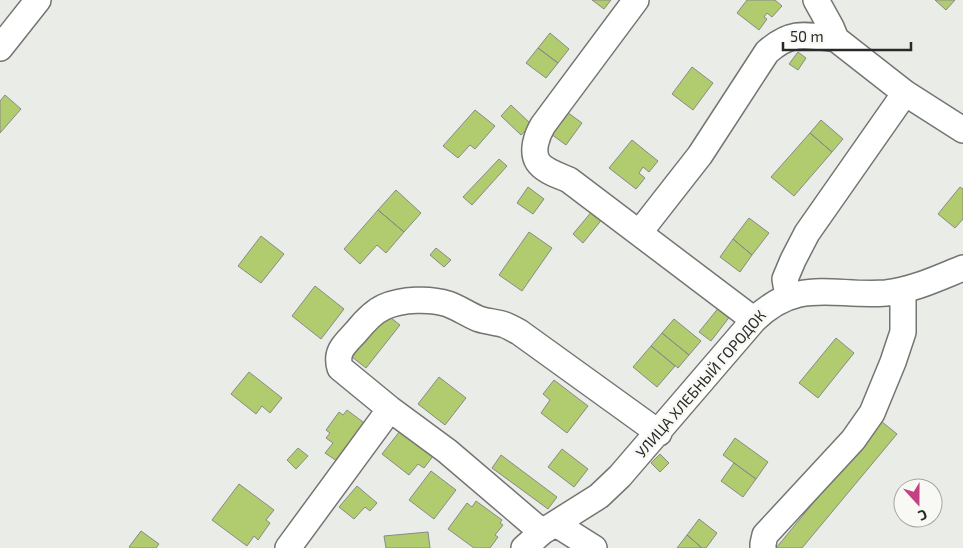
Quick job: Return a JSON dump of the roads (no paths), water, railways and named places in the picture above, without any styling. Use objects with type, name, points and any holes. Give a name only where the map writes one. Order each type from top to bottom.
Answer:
[{"type":"street","points":[[0,48],[38,0]]},
{"type":"street","name":"УЛИЦА ХЛЕБНЫЙ ГОРОДОК","points":[[636,0],[538,132],[535,141],[535,152],[538,162],[548,170],[569,180],[754,320]]},
{"type":"street","points":[[816,0],[836,39],[904,93],[963,130]]},
{"type":"street","points":[[639,233],[700,155],[767,52],[776,44],[796,36],[805,35],[836,39]]},
{"type":"street","points":[[788,297],[785,279],[792,260],[807,233],[904,93]]},
{"type":"street","name":"УЛИЦА ХЛЕБНЫЙ ГОРОДОК","points":[[540,535],[599,496],[620,476],[659,433],[754,320],[774,303],[803,293],[886,293],[903,290],[921,285],[963,268]]},
{"type":"street","points":[[763,548],[765,535],[853,440],[872,413],[903,332],[903,290]]},
{"type":"street","name":"УЛИЦА ХЛЕБНЫЙ ГОРОДОК","points":[[594,548],[540,535],[447,452],[340,368],[338,360],[343,346],[373,313],[385,306],[406,301],[423,300],[450,304],[479,319],[505,325],[519,332],[659,433]]},
{"type":"street","points":[[288,548],[390,408]]}]
